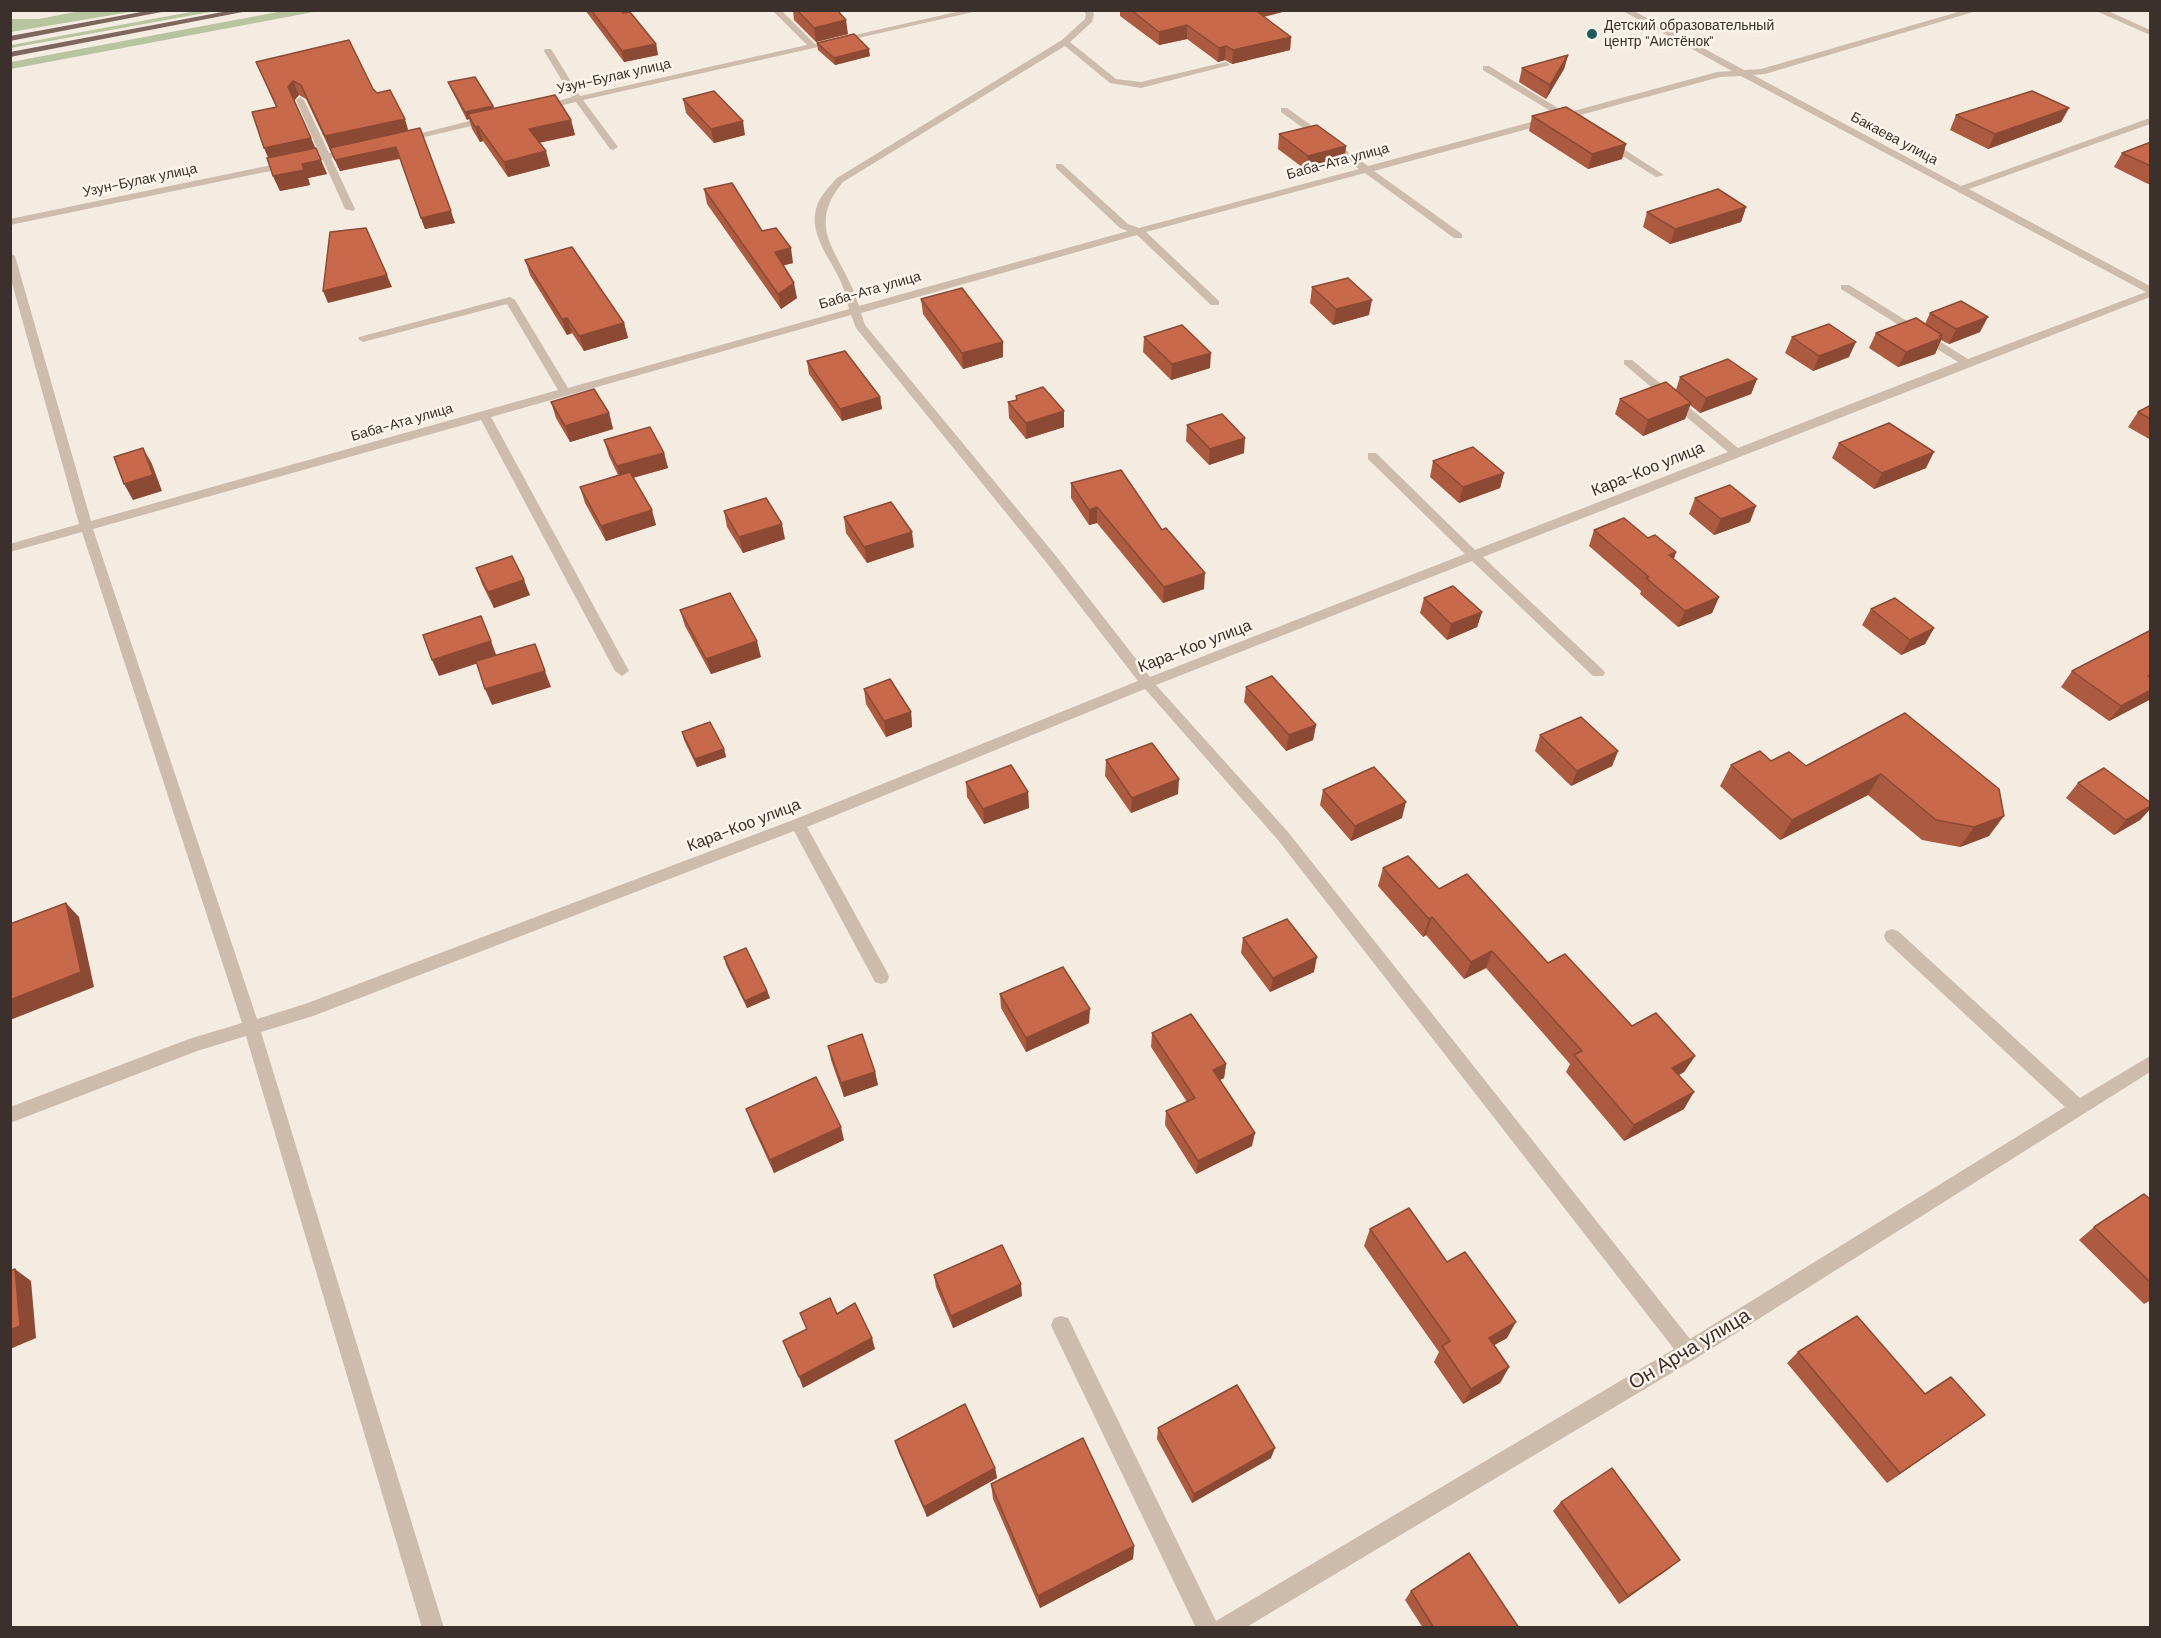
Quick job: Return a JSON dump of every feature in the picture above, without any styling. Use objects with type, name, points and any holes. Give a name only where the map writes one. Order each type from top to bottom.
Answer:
[{"type":"main road","points":[[10,39],[168,10]]},
{"type":"main road","points":[[10,55],[249,10]]},
{"type":"street","points":[[776,10],[812,46]]},
{"type":"street","name":"Узун-Булак улица","points":[[532,109],[978,10]]},
{"type":"street","points":[[1087,10],[1090,14],[1089,20],[1065,42],[840,180],[826,194],[820,212],[819,231],[847,284],[853,311],[860,326],[1051,559],[1147,683],[1283,836],[1688,1352]]},
{"type":"street","name":"Бакаева улица","points":[[1625,10],[2151,292]]},
{"type":"street","name":"Баба-Ата улица","points":[[10,548],[1139,231],[1365,170],[1570,119],[1720,74],[1762,72],[1976,10]]},
{"type":"street","points":[[2098,10],[2151,33]]},
{"type":"street","points":[[1065,42],[1113,81],[1141,85],[1226,65]]},
{"type":"street","points":[[548,51],[578,99],[613,147]]},
{"type":"street","points":[[1485,68],[1570,119]]},
{"type":"street","points":[[300,99],[350,209]]},
{"type":"street","points":[[1284,110],[1458,236]]},
{"type":"street","points":[[394,141],[497,117]]},
{"type":"street","points":[[1961,189],[2151,121]]},
{"type":"street","points":[[1603,140],[1659,175]]},
{"type":"street","name":"Узун-Булак улица","points":[[10,222],[360,149]]},
{"type":"street","points":[[1059,166],[1124,226],[1139,231],[1215,303]]},
{"type":"street","points":[[10,256],[86,526],[252,1028],[433,1628]]},
{"type":"street","points":[[1845,287],[1967,363]]},
{"type":"street","name":"Кара-Коо улица","points":[[10,1115],[195,1044],[318,1007],[798,824],[1147,683],[2151,292]]},
{"type":"street","points":[[363,339],[510,300],[565,392]]},
{"type":"street","points":[[1628,362],[1736,453]]},
{"type":"street","points":[[484,415],[622,671]]},
{"type":"street","points":[[1372,456],[1598,673]]},
{"type":"street","points":[[798,824],[881,977]]},
{"type":"street","points":[[1892,936],[2079,1108]]},
{"type":"street","name":"Он Арча улица","points":[[1224,1628],[1688,1352],[2151,1063]]},
{"type":"street","points":[[1061,1325],[1208,1628]]},
{"type":"green space","points":[[85,10],[136,11],[11,32],[11,19],[39,19]]},
{"type":"green space","points":[[196,11],[216,11],[11,48],[11,45]]},
{"type":"green space","points":[[283,11],[319,11],[11,69],[11,62]]},
{"type":"building","points":[[591,10],[630,12],[656,44],[622,51]]},
{"type":"building","points":[[797,10],[837,10],[846,20],[814,28]]},
{"type":"building","points":[[1131,10],[1255,10],[1291,37],[1233,50],[1226,46],[1219,48],[1187,25],[1159,32]]},
{"type":"building","points":[[854,34],[869,49],[834,58],[817,43]]},
{"type":"building","points":[[349,40],[373,89],[377,93],[390,90],[405,119],[325,136],[301,85],[293,81],[288,87],[311,138],[264,148],[252,112],[277,107],[256,62]]},
{"type":"building","points":[[1568,55],[1550,85],[1522,68]]},
{"type":"building","points":[[475,77],[493,106],[465,112],[448,82]]},
{"type":"building","points":[[714,91],[743,121],[711,129],[683,99]]},
{"type":"building","points":[[2032,91],[2069,108],[1995,134],[1956,115]]},
{"type":"building","points":[[555,95],[571,120],[529,129],[546,151],[504,162],[478,126],[475,127],[468,114]]},
{"type":"building","points":[[1566,107],[1626,144],[1592,154],[1532,116]]},
{"type":"building","points":[[1317,125],[1346,146],[1308,156],[1279,134]]},
{"type":"building","points":[[420,128],[451,211],[421,218],[396,147],[335,160],[330,148]]},
{"type":"building","points":[[2151,142],[2151,166],[2122,153]]},
{"type":"building","points":[[316,148],[321,160],[302,164],[304,170],[273,176],[267,158]]},
{"type":"building","points":[[732,183],[762,231],[776,228],[791,248],[775,252],[794,283],[778,294],[704,189]]},
{"type":"building","points":[[1718,189],[1746,207],[1675,229],[1647,212]]},
{"type":"building","points":[[366,228],[387,275],[323,291],[330,232]]},
{"type":"building","points":[[572,247],[624,323],[579,336],[567,318],[562,319],[525,260]]},
{"type":"building","points":[[1348,278],[1372,300],[1336,309],[1312,287]]},
{"type":"building","points":[[962,288],[1003,342],[962,353],[921,299]]},
{"type":"building","points":[[1961,301],[1988,317],[1956,329],[1930,313]]},
{"type":"building","points":[[1916,318],[1942,335],[1939,336],[1942,338],[1906,352],[1876,333]]},
{"type":"building","points":[[1829,324],[1856,342],[1819,356],[1792,337]]},
{"type":"building","points":[[1182,325],[1211,353],[1172,364],[1144,337]]},
{"type":"building","points":[[845,351],[880,397],[840,409],[807,361]]},
{"type":"building","points":[[1728,359],[1757,379],[1706,398],[1680,377]]},
{"type":"building","points":[[1666,382],[1691,403],[1648,420],[1620,399]]},
{"type":"building","points":[[1043,387],[1064,411],[1026,423],[1008,402],[1017,400],[1016,396]]},
{"type":"building","points":[[594,389],[609,413],[565,426],[551,402]]},
{"type":"building","points":[[2151,405],[2151,419],[2138,412]]},
{"type":"building","points":[[1222,414],[1245,438],[1210,449],[1187,425]]},
{"type":"building","points":[[1889,423],[1934,452],[1882,473],[1839,443]]},
{"type":"building","points":[[650,427],[664,453],[617,466],[604,440]]},
{"type":"building","points":[[1473,447],[1504,473],[1463,487],[1433,461]]},
{"type":"building","points":[[143,448],[153,475],[124,484],[114,457]]},
{"type":"building","points":[[1121,470],[1162,530],[1166,528],[1205,573],[1164,587],[1097,507],[1089,510],[1071,483]]},
{"type":"building","points":[[630,472],[652,510],[601,526],[580,487]]},
{"type":"building","points":[[1730,485],[1756,506],[1721,519],[1695,498]]},
{"type":"building","points":[[766,498],[782,524],[739,537],[724,511]]},
{"type":"building","points":[[891,502],[912,532],[864,547],[844,517]]},
{"type":"building","points":[[1624,518],[1648,538],[1655,535],[1676,552],[1669,555],[1719,597],[1685,611],[1594,530]]},
{"type":"building","points":[[512,556],[524,580],[488,592],[476,568]]},
{"type":"building","points":[[1453,586],[1482,612],[1451,624],[1424,598]]},
{"type":"building","points":[[730,593],[757,641],[706,659],[680,610]]},
{"type":"building","points":[[1895,598],[1934,628],[1910,640],[1871,609]]},
{"type":"building","points":[[481,616],[491,641],[432,660],[423,635]]},
{"type":"building","points":[[2151,630],[2151,674],[2148,676],[2151,677],[2151,690],[2121,706],[2072,671]]},
{"type":"building","points":[[535,644],[545,671],[485,689],[476,661]]},
{"type":"building","points":[[1272,676],[1316,725],[1289,735],[1246,687]]},
{"type":"building","points":[[890,679],[911,712],[884,721],[864,689]]},
{"type":"building","points":[[1905,713],[1999,789],[2004,816],[1974,827],[1936,820],[1881,774],[1792,820],[1731,765],[1760,751],[1771,761],[1789,752],[1806,766]]},
{"type":"building","points":[[1581,717],[1618,751],[1577,771],[1540,735]]},
{"type":"building","points":[[710,722],[724,749],[695,759],[682,732]]},
{"type":"building","points":[[1152,743],[1179,779],[1132,798],[1106,760]]},
{"type":"building","points":[[1011,765],[1028,792],[983,809],[966,782]]},
{"type":"building","points":[[1374,767],[1406,802],[1355,826],[1323,790]]},
{"type":"building","points":[[2104,768],[2151,803],[2151,806],[2126,820],[2078,783]]},
{"type":"building","points":[[1408,856],[1439,889],[1467,874],[1548,963],[1565,954],[1632,1026],[1656,1013],[1695,1056],[1672,1068],[1694,1092],[1634,1125],[1574,1055],[1582,1051],[1492,951],[1471,962],[1432,917],[1429,919],[1383,868]]},
{"type":"building","points":[[66,903],[81,972],[10,1000],[10,924]]},
{"type":"building","points":[[1287,919],[1317,957],[1273,978],[1243,938]]},
{"type":"building","points":[[746,948],[767,991],[745,1001],[724,957]]},
{"type":"building","points":[[1063,967],[1090,1009],[1026,1038],[1000,994]]},
{"type":"building","points":[[1191,1014],[1226,1064],[1213,1070],[1255,1133],[1198,1161],[1166,1111],[1195,1098],[1152,1033]]},
{"type":"building","points":[[862,1034],[875,1072],[841,1083],[828,1046]]},
{"type":"building","points":[[816,1077],[841,1127],[770,1160],[746,1109]]},
{"type":"building","points":[[2144,1194],[2151,1200],[2151,1283],[2094,1227]]},
{"type":"building","points":[[1409,1208],[1447,1262],[1465,1252],[1516,1322],[1489,1338],[1509,1367],[1471,1389],[1442,1346],[1450,1341],[1370,1229]]},
{"type":"building","points":[[1002,1245],[1021,1284],[951,1316],[934,1275]]},
{"type":"building","points":[[15,1269],[20,1326],[10,1330],[10,1271]]},
{"type":"building","points":[[830,1298],[837,1314],[855,1303],[872,1338],[799,1377],[783,1341],[807,1329],[800,1313]]},
{"type":"building","points":[[1857,1316],[1925,1394],[1951,1377],[1985,1415],[1900,1473],[1798,1352]]},
{"type":"building","points":[[1237,1385],[1275,1448],[1194,1494],[1158,1428]]},
{"type":"building","points":[[965,1404],[995,1468],[924,1507],[895,1441]]},
{"type":"building","points":[[1083,1438],[1134,1546],[1038,1596],[991,1484]]},
{"type":"building","points":[[1612,1468],[1680,1560],[1628,1596],[1561,1502]]},
{"type":"building","points":[[1469,1553],[1519,1628],[1434,1628],[1411,1591]]},
{"type":"place","name":"Детский образовательный центр \"Аистёнок\"","points":[[1592,34]]}]
